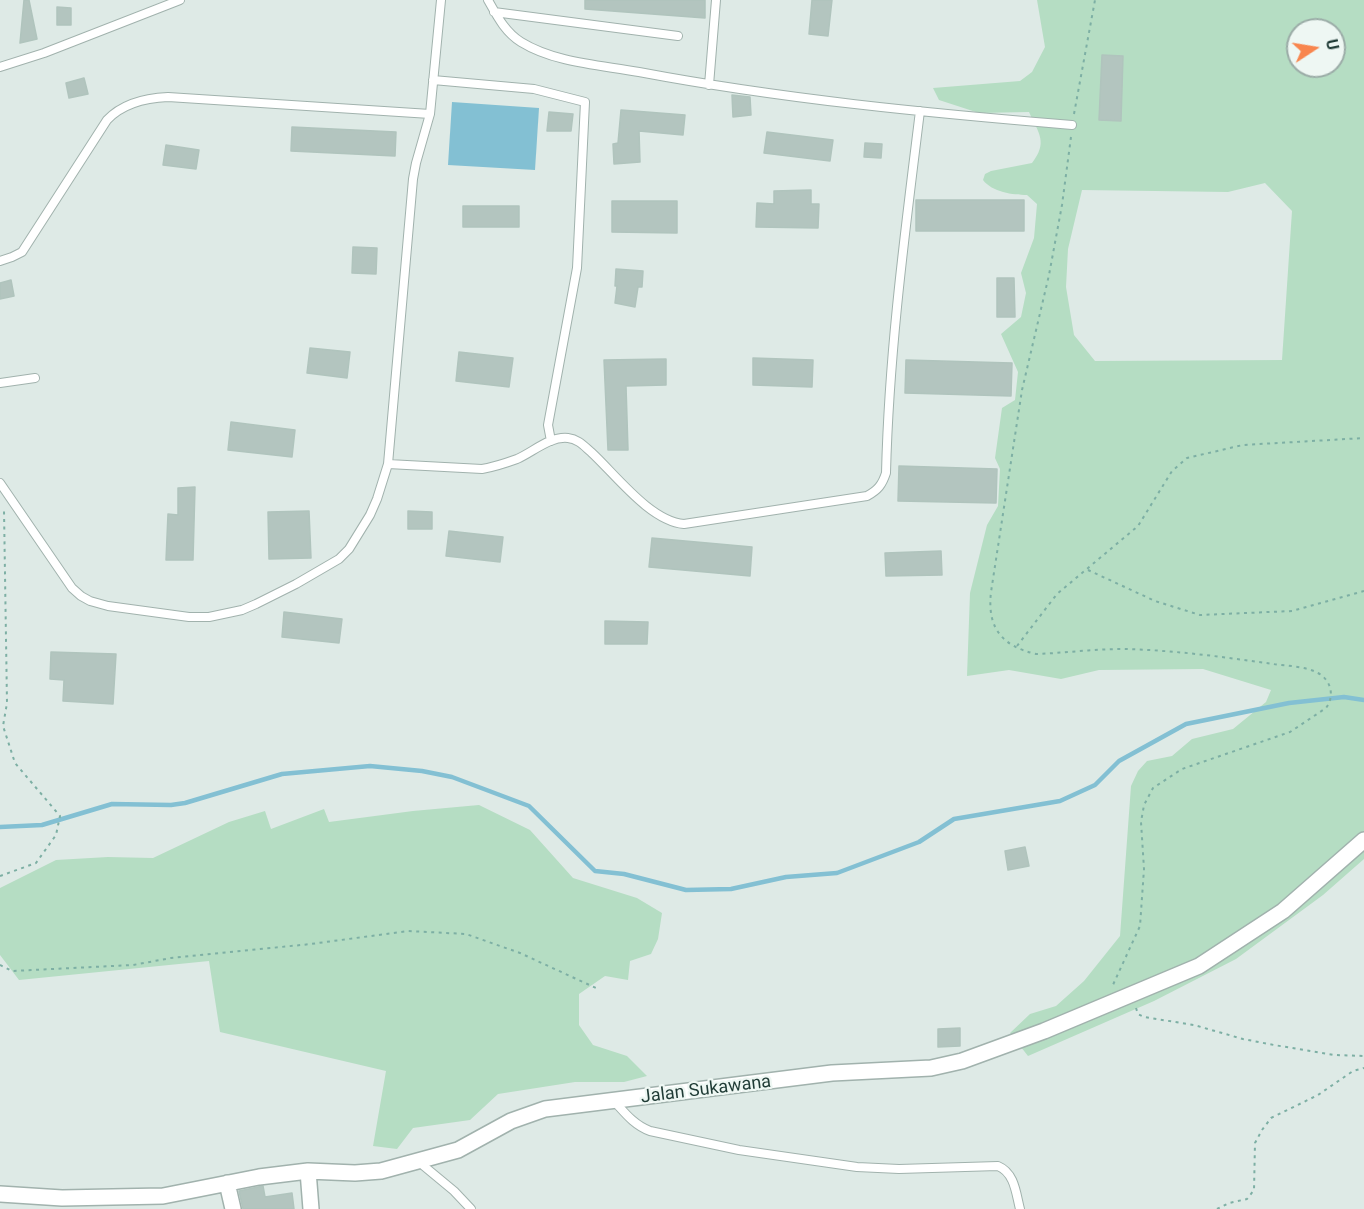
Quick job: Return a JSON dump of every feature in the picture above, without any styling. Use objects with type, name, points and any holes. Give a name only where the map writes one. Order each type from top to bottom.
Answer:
[{"type":"street","name":"Jalan Sukawana","points":[[0,1194],[62,1203],[162,1196],[227,1183],[308,1171],[355,1173],[381,1171],[458,1150],[511,1121],[533,1112],[832,1073],[939,1066],[963,1061],[1066,1022],[1199,966],[1282,911],[1362,846]]},
{"type":"street","points":[[308,1171],[311,1209]]},
{"type":"street","points":[[227,1183],[232,1209]]},
{"type":"lane","points":[[0,67],[44,53],[180,0]]},
{"type":"lane","points":[[2,486],[72,588],[90,601],[108,606],[189,617],[209,617],[242,610],[296,585],[339,559],[349,549],[370,515],[388,464],[413,179],[430,114],[441,0]]},
{"type":"lane","points":[[488,0],[504,28],[513,36],[522,43],[550,54],[709,85],[920,111],[1072,125]]},
{"type":"lane","points":[[709,85],[716,0]]},
{"type":"lane","points":[[494,12],[678,36]]},
{"type":"lane","points":[[433,80],[534,89],[585,102],[578,268],[548,425],[551,441]]},
{"type":"lane","points":[[0,261],[21,252],[107,120],[122,107],[136,102],[168,97],[430,114]]},
{"type":"lane","points":[[388,464],[482,469],[519,458],[551,441],[566,438],[581,443],[653,512],[674,523],[694,523],[867,496],[876,491],[882,484],[886,473],[887,406],[897,288],[920,111]]},
{"type":"lane","points":[[0,383],[35,378]]},
{"type":"lane","points":[[614,1101],[628,1118],[642,1128],[750,1152],[876,1169],[999,1166],[1005,1169],[1012,1179],[1020,1209]]},
{"type":"lane","points":[[419,1162],[454,1191],[471,1209]]},
{"type":"path","points":[[1095,0],[1072,125],[1062,205],[1049,275],[1022,390],[989,608],[992,623],[998,634],[1016,647],[1036,654],[1124,650],[1177,653],[1310,670],[1325,678],[1330,687],[1331,698],[1326,708],[1290,732],[1182,769],[1153,788],[1144,805],[1141,822],[1144,869],[1140,926],[1117,979],[1099,1007]]},
{"type":"path","points":[[1016,647],[1057,594],[1138,526],[1172,471],[1187,458],[1243,445],[1364,438]]},
{"type":"path","points":[[0,876],[36,863],[56,835],[60,816],[15,763],[3,726],[7,703],[2,486]]},
{"type":"path","points":[[1086,569],[1155,602],[1200,615],[1292,611],[1364,591]]},
{"type":"path","points":[[0,965],[12,970],[133,965],[171,958],[311,944],[408,931],[466,934],[520,953],[596,988]]},
{"type":"path","points":[[1137,1002],[1138,1014],[1144,1017],[1194,1025],[1243,1039],[1334,1055],[1364,1056]]},
{"type":"path","points":[[1217,1209],[1247,1198],[1254,1190],[1255,1143],[1271,1118],[1318,1095],[1353,1071],[1364,1068]]},
{"type":"green space","points":[[1037,0],[1364,0],[1364,859],[1323,895],[1236,959],[1154,1001],[1028,1056],[1010,1033],[1030,1014],[1056,1006],[1084,981],[1120,936],[1131,786],[1138,771],[1147,761],[1172,756],[1192,739],[1233,729],[1266,702],[1271,690],[1203,669],[1099,670],[1061,679],[1009,670],[967,676],[970,593],[987,525],[998,506],[1000,469],[995,458],[1002,408],[1015,400],[1018,372],[1001,334],[1021,317],[1026,293],[1021,273],[1034,238],[1037,204],[1027,195],[997,190],[983,180],[985,174],[991,171],[1032,163],[1041,143],[1039,132],[1029,112],[979,113],[939,100],[933,88],[1020,81],[1032,72],[1045,47]],"holes":[[[1265,183],[1292,211],[1282,360],[1095,361],[1074,335],[1066,287],[1068,249],[1082,190],[1228,192]]]},
{"type":"green space","points":[[479,805],[530,830],[573,878],[637,898],[662,913],[658,939],[651,954],[630,961],[628,980],[605,976],[579,994],[579,1025],[593,1045],[627,1056],[647,1076],[624,1082],[575,1082],[498,1094],[470,1120],[413,1128],[397,1149],[373,1146],[386,1071],[220,1032],[209,961],[19,980],[0,955],[0,888],[56,860],[108,857],[153,858],[229,822],[265,811],[271,829],[324,809],[329,822]]},
{"type":"water","points":[[452,102],[539,108],[535,170],[448,165]]},
{"type":"building","points":[[24,0],[29,0],[37,39],[20,43]]},
{"type":"building","points":[[585,0],[705,0],[705,18],[585,9]]},
{"type":"building","points":[[812,0],[832,0],[828,36],[809,34]]},
{"type":"building","points":[[57,7],[71,8],[71,25],[57,25]]},
{"type":"building","points":[[1102,55],[1123,56],[1121,121],[1099,120]]},
{"type":"building","points":[[84,78],[88,94],[69,98],[66,83]]},
{"type":"building","points":[[732,95],[750,97],[751,115],[733,117]]},
{"type":"building","points":[[621,110],[685,115],[683,135],[639,131],[640,162],[614,164],[613,144],[618,143]]},
{"type":"building","points":[[549,112],[573,114],[571,131],[547,131]]},
{"type":"building","points":[[292,127],[396,132],[395,156],[291,151]]},
{"type":"building","points":[[767,132],[833,140],[830,161],[764,153]]},
{"type":"building","points":[[865,143],[882,144],[881,158],[864,157]]},
{"type":"building","points":[[166,145],[199,150],[196,169],[163,165]]},
{"type":"building","points":[[811,190],[811,204],[819,204],[818,228],[756,227],[757,203],[774,204],[774,191]]},
{"type":"building","points":[[916,200],[1024,200],[1024,231],[916,231]]},
{"type":"building","points":[[612,201],[677,201],[677,233],[612,232]]},
{"type":"building","points":[[463,206],[519,206],[519,227],[463,227]]},
{"type":"building","points":[[353,247],[377,248],[376,274],[352,273]]},
{"type":"building","points":[[616,269],[643,271],[642,287],[638,287],[635,307],[615,303]]},
{"type":"building","points":[[997,278],[1014,278],[1015,317],[997,317]]},
{"type":"building","points":[[11,280],[14,296],[0,299],[0,283]]},
{"type":"building","points":[[310,348],[350,352],[347,378],[307,373]]},
{"type":"building","points":[[459,352],[513,358],[509,387],[456,381]]},
{"type":"building","points":[[753,358],[813,360],[812,387],[753,385]]},
{"type":"building","points":[[666,359],[666,385],[626,386],[628,450],[608,450],[604,360]]},
{"type":"building","points":[[906,360],[1012,363],[1011,396],[905,393]]},
{"type":"building","points":[[231,422],[295,430],[292,457],[228,450]]},
{"type":"building","points":[[899,466],[997,469],[996,503],[898,501]]},
{"type":"building","points":[[195,487],[193,560],[166,560],[168,514],[178,515],[178,488]]},
{"type":"building","points":[[309,511],[311,558],[269,559],[268,512]]},
{"type":"building","points":[[408,511],[432,512],[432,529],[408,529]]},
{"type":"building","points":[[449,531],[503,537],[500,562],[446,556]]},
{"type":"building","points":[[652,538],[752,547],[750,576],[649,567]]},
{"type":"building","points":[[941,551],[942,575],[886,576],[885,553]]},
{"type":"building","points":[[284,612],[342,619],[339,643],[282,637]]},
{"type":"building","points":[[605,621],[648,622],[647,644],[605,644]]},
{"type":"building","points":[[51,652],[116,654],[113,704],[63,701],[64,680],[50,679]]},
{"type":"building","points":[[1025,847],[1029,866],[1008,870],[1005,851]]},
{"type":"building","points":[[960,1028],[960,1046],[938,1047],[938,1029]]},
{"type":"building","points":[[263,1186],[265,1197],[292,1193],[294,1209],[243,1209],[239,1191]]},
{"type":"waterway","points":[[0,827],[42,825],[112,804],[171,805],[185,803],[282,774],[370,766],[422,771],[452,777],[529,806],[595,871],[624,874],[686,890],[731,889],[786,877],[837,873],[919,842],[954,819],[1060,801],[1095,785],[1119,761],[1186,724],[1289,703],[1344,697],[1364,700]]}]
